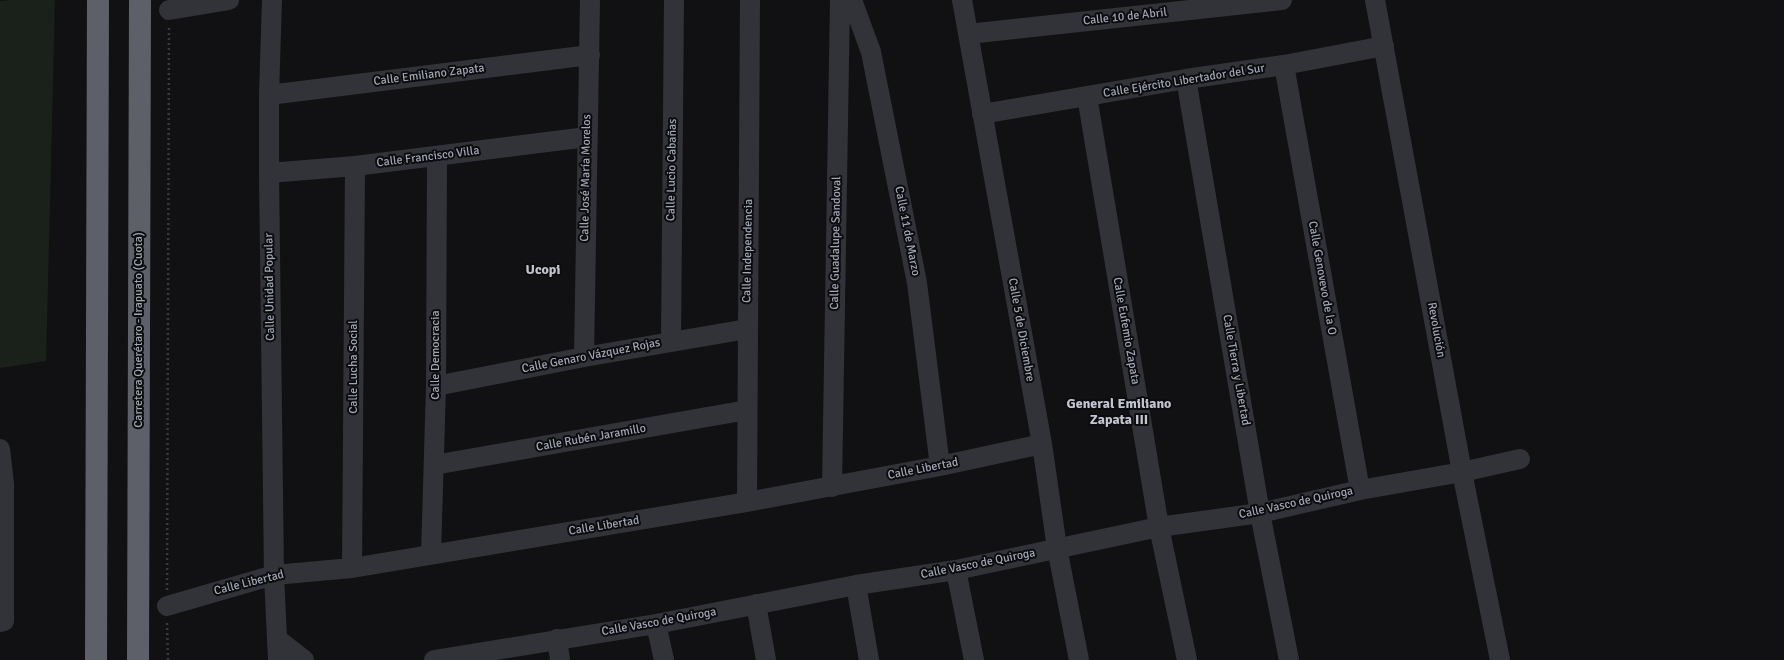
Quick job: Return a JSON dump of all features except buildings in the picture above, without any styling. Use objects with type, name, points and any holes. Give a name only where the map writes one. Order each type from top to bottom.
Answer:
[{"type":"highway","points":[[96,660],[98,0]]},
{"type":"highway","name":"Carretera Querétaro - Irapuato (Cuota)","points":[[138,660],[140,0]]},
{"type":"street","points":[[169,10],[229,0]]},
{"type":"street","name":"Calle Unidad Popular","points":[[272,0],[269,95],[269,173],[274,575],[278,660]]},
{"type":"street","name":"Calle José María Morelos","points":[[584,357],[590,0]]},
{"type":"street","name":"Calle Lucio Cabañas","points":[[671,341],[674,0]]},
{"type":"street","name":"Calle Independencia","points":[[748,502],[747,329],[750,0]]},
{"type":"street","name":"Calle Guadalupe Sandoval","points":[[832,487],[840,0]]},
{"type":"street","name":"Calle 11 de Marzo","points":[[852,0],[871,52],[917,283],[940,466]]},
{"type":"street","name":"Calle 5 de Diciembre","points":[[962,0],[1042,444],[1057,548],[1079,660]]},
{"type":"street","name":"Calle 10 de Abril","points":[[968,34],[1282,0]]},
{"type":"street","name":"Revolución","points":[[1375,0],[1462,472],[1500,660]]},
{"type":"street","name":"Calle Ejército Libertador del Sur","points":[[982,114],[1284,65],[1384,46]]},
{"type":"street","name":"Calle Emiliano Zapata","points":[[269,95],[590,55]]},
{"type":"street","name":"Calle Genovevo de la O","points":[[1284,65],[1360,490]]},
{"type":"street","name":"Calle Tierra y Libertad","points":[[1186,80],[1260,513],[1290,660]]},
{"type":"street","name":"Calle Eufemio Zapata","points":[[1087,96],[1159,527],[1187,660]]},
{"type":"street","name":"Calle Francisco Villa","points":[[269,173],[355,166],[587,137]]},
{"type":"street","name":"Calle Democracia","points":[[431,554],[436,386],[436,156]]},
{"type":"street","name":"Calle Lucha Social","points":[[352,568],[355,166]]},
{"type":"street","name":"Calle Genaro Vázquez Rojas","points":[[436,386],[671,341],[747,329]]},
{"type":"street","name":"Calle Rubén Jaramillo","points":[[434,466],[747,410]]},
{"type":"street","name":"Calle Libertad","points":[[166,606],[274,575],[352,568],[748,502],[940,466],[1042,444]]},
{"type":"street","points":[[0,449],[4,621],[0,622]]},
{"type":"street","name":"Calle Vasco de Quiroga","points":[[434,660],[460,658],[656,624],[856,585],[956,570],[1159,527],[1260,513],[1360,490],[1462,472],[1520,459]]},
{"type":"street","points":[[956,570],[974,660]]},
{"type":"street","points":[[856,585],[869,660]]},
{"type":"street","points":[[756,604],[766,660]]},
{"type":"street","points":[[656,624],[664,660]]},
{"type":"street","points":[[277,640],[304,660]]},
{"type":"street","points":[[557,640],[560,660]]},
{"type":"path","points":[[168,660],[166,606],[169,10]]},
{"type":"shaded area","points":[[55,0],[46,361],[0,368],[0,1]]},
{"type":"district","name":"Ucopi","points":[[543,270]]},
{"type":"district","name":"General Emiliano Zapata III","points":[[1119,412]]}]
